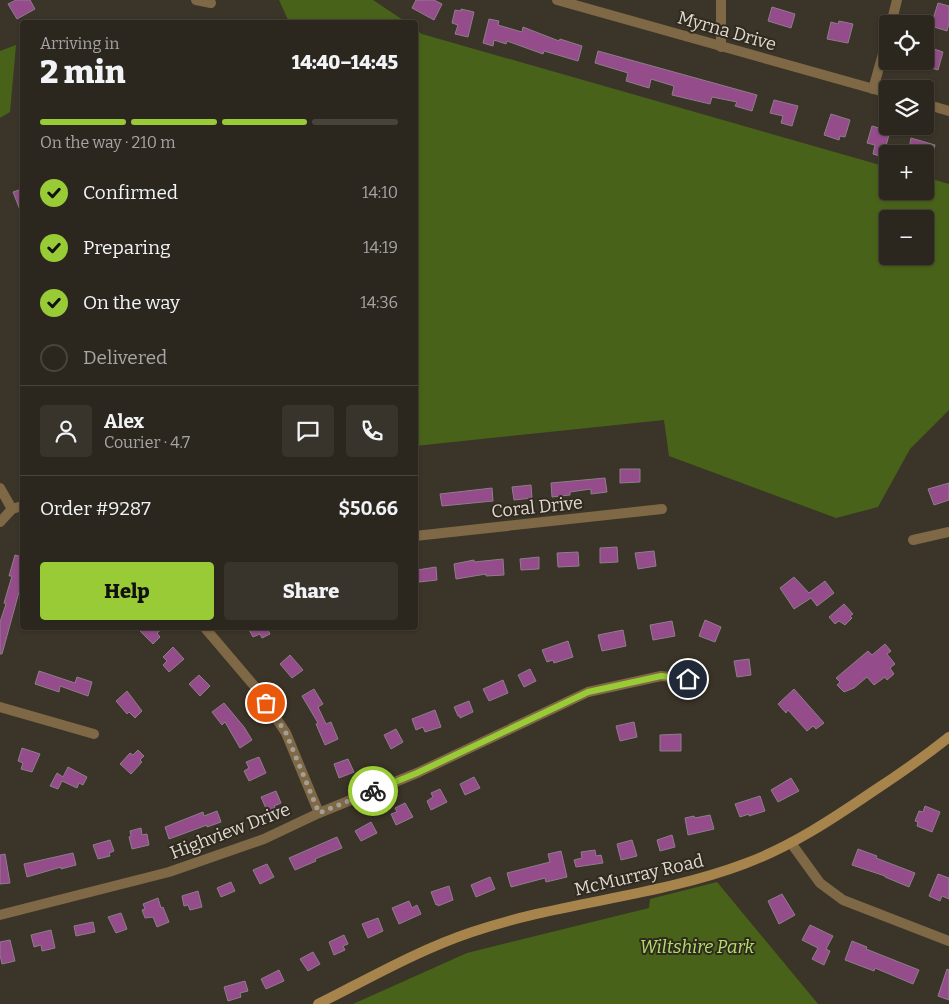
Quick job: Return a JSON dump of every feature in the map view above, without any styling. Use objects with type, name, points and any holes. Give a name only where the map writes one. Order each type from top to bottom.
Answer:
[{"type":"main road","name":"McMurray Road","points":[[318,1004],[404,961],[472,932],[659,888],[718,873],[744,864],[791,843],[835,818],[907,769],[949,737]]},
{"type":"street","points":[[196,0],[211,3]]},
{"type":"street","name":"Myrna Drive","points":[[557,0],[879,91]]},
{"type":"street","points":[[721,0],[722,47]]},
{"type":"street","points":[[893,15],[897,0]]},
{"type":"street","points":[[873,89],[879,68]]},
{"type":"street","points":[[934,107],[949,111]]},
{"type":"street","points":[[0,488],[17,508],[0,522]]},
{"type":"street","name":"Coral Drive","points":[[418,536],[662,510]]},
{"type":"street","points":[[913,540],[949,532]]},
{"type":"street","points":[[207,630],[256,688],[286,733],[319,813]]},
{"type":"street","name":"Highview Drive","points":[[0,915],[169,872],[264,839],[319,813],[417,773],[588,692],[661,676],[688,679]]},
{"type":"street","points":[[0,707],[94,734]]},
{"type":"street","points":[[791,843],[820,884],[843,900],[949,941]]},
{"type":"green space","points":[[279,0],[373,0],[403,20],[288,20]]},
{"type":"green space","points":[[418,31],[422,34],[879,165],[879,200],[934,200],[934,180],[949,184],[949,410],[910,449],[878,507],[836,518],[669,456],[664,420],[418,446]]},
{"type":"green space","points":[[16,45],[10,112],[0,118],[0,51]]},
{"type":"green space","name":"Wiltshire Park","points":[[717,882],[818,1004],[353,1004],[467,953],[649,908],[650,899]]},
{"type":"building","points":[[16,0],[30,0],[35,9],[17,19],[8,4]]},
{"type":"building","points":[[416,0],[434,0],[442,4],[434,20],[412,8]]},
{"type":"building","points":[[938,3],[949,6],[947,31],[934,27],[934,16]]},
{"type":"building","points":[[772,7],[795,14],[791,28],[768,21]]},
{"type":"building","points":[[461,9],[474,12],[468,37],[455,34],[458,25],[452,23],[455,10],[461,11]]},
{"type":"building","points":[[489,19],[499,21],[498,25],[522,32],[523,27],[559,41],[560,39],[582,46],[578,61],[544,51],[543,54],[507,41],[506,44],[494,40],[493,46],[483,43]]},
{"type":"building","points":[[839,21],[853,24],[848,43],[827,39],[831,22],[838,24]]},
{"type":"building","points":[[934,49],[943,52],[938,70],[934,69]]},
{"type":"building","points":[[598,51],[757,95],[752,111],[735,106],[737,102],[712,97],[710,104],[672,95],[674,86],[651,79],[649,88],[626,81],[628,73],[595,63]]},
{"type":"building","points":[[774,100],[798,106],[792,126],[781,123],[783,116],[770,113]]},
{"type":"building","points":[[831,114],[850,120],[845,137],[840,136],[839,140],[824,135]]},
{"type":"building","points":[[872,126],[879,128],[879,135],[889,135],[886,145],[879,145],[879,156],[873,154],[875,145],[867,143]]},
{"type":"building","points":[[911,138],[935,145],[934,149],[934,145],[910,145]]},
{"type":"building","points":[[20,190],[20,210],[13,192]]},
{"type":"building","points":[[620,469],[640,469],[640,482],[620,483]]},
{"type":"building","points":[[605,478],[607,492],[591,494],[591,489],[570,492],[570,495],[552,497],[551,483]]},
{"type":"building","points":[[949,483],[949,500],[934,505],[928,489]]},
{"type":"building","points":[[531,485],[532,498],[514,500],[512,487]]},
{"type":"building","points":[[492,488],[493,501],[442,506],[440,494]]},
{"type":"building","points":[[617,547],[618,562],[600,563],[600,548]]},
{"type":"building","points":[[654,551],[656,566],[638,569],[635,553]]},
{"type":"building","points":[[578,552],[579,566],[558,567],[557,553]]},
{"type":"building","points":[[15,555],[20,556],[20,588],[2,654],[0,654],[0,622],[12,576],[9,576]]},
{"type":"building","points":[[539,557],[539,569],[521,570],[520,559]]},
{"type":"building","points":[[503,559],[504,575],[486,576],[486,574],[456,579],[454,564],[474,560],[474,562]]},
{"type":"building","points":[[436,567],[437,580],[419,582],[418,570]]},
{"type":"building","points":[[794,577],[809,593],[825,581],[834,593],[817,606],[811,598],[794,609],[780,588]]},
{"type":"building","points":[[844,604],[853,614],[850,616],[852,618],[845,625],[839,621],[835,624],[829,617]]},
{"type":"building","points":[[705,620],[721,627],[715,642],[699,636]]},
{"type":"building","points":[[672,621],[675,636],[653,640],[650,625]]},
{"type":"building","points":[[139,630],[161,630],[157,633],[160,637],[153,644]]},
{"type":"building","points":[[249,630],[268,630],[270,634],[262,638],[260,634],[253,637]]},
{"type":"building","points":[[623,630],[626,646],[602,651],[598,635]]},
{"type":"building","points":[[568,641],[573,657],[554,663],[553,660],[547,662],[542,650]]},
{"type":"building","points":[[885,644],[891,651],[887,654],[895,664],[890,668],[894,674],[887,680],[885,677],[874,685],[867,677],[854,688],[844,692],[837,685],[840,682],[836,678],[868,651],[872,655]]},
{"type":"building","points":[[173,647],[184,659],[169,672],[163,665],[167,661],[163,657]]},
{"type":"building","points":[[290,655],[303,670],[292,678],[280,664]]},
{"type":"building","points":[[749,659],[751,675],[737,677],[734,661]]},
{"type":"building","points":[[530,669],[536,681],[524,687],[518,675]]},
{"type":"building","points":[[39,671],[75,683],[77,677],[92,682],[88,696],[60,686],[59,692],[35,684]]},
{"type":"building","points":[[199,675],[210,686],[200,696],[189,684]]},
{"type":"building","points":[[503,680],[508,693],[489,701],[483,689]]},
{"type":"building","points":[[314,689],[323,704],[318,707],[326,724],[331,722],[338,739],[325,745],[316,724],[318,723],[302,696]]},
{"type":"building","points":[[794,689],[824,723],[816,729],[813,726],[807,731],[788,710],[786,713],[778,704]]},
{"type":"building","points":[[127,691],[142,711],[135,718],[129,712],[127,714],[116,701]]},
{"type":"building","points":[[469,701],[473,712],[460,718],[454,707]]},
{"type":"building","points":[[224,703],[252,740],[240,748],[225,722],[222,725],[212,712]]},
{"type":"building","points":[[435,710],[441,727],[425,732],[423,727],[416,730],[412,719]]},
{"type":"building","points":[[634,722],[637,737],[620,741],[616,726]]},
{"type":"building","points":[[396,729],[403,742],[391,749],[384,735]]},
{"type":"building","points":[[681,734],[681,751],[660,751],[660,735]]},
{"type":"building","points":[[22,748],[40,754],[32,772],[21,769],[23,763],[18,761]]},
{"type":"building","points":[[138,750],[144,756],[140,760],[142,762],[131,774],[120,764],[130,753],[133,755]]},
{"type":"building","points":[[259,757],[266,773],[249,781],[244,771],[249,768],[246,762]]},
{"type":"building","points":[[348,759],[354,772],[339,778],[334,764]]},
{"type":"building","points":[[68,767],[87,777],[83,785],[79,783],[77,788],[62,781],[58,789],[50,786],[57,773],[63,777]]},
{"type":"building","points":[[474,777],[480,788],[465,795],[460,784]]},
{"type":"building","points":[[791,778],[799,791],[778,802],[771,790]]},
{"type":"building","points":[[440,789],[447,802],[431,810],[427,801],[433,797],[431,793]]},
{"type":"building","points":[[276,791],[281,803],[274,806],[276,810],[268,813],[261,797]]},
{"type":"building","points":[[760,796],[765,811],[740,817],[735,804]]},
{"type":"building","points":[[405,803],[413,817],[396,825],[391,814],[397,812],[395,808]]},
{"type":"building","points":[[925,806],[940,812],[932,832],[917,826],[918,822],[915,821],[919,811],[923,812]]},
{"type":"building","points":[[217,811],[221,822],[169,839],[165,827],[203,812],[204,816]]},
{"type":"building","points":[[710,815],[714,829],[688,835],[685,818]]},
{"type":"building","points":[[371,822],[377,833],[361,841],[355,831]]},
{"type":"building","points":[[141,828],[142,835],[147,834],[149,845],[132,849],[129,837],[131,836],[130,831]]},
{"type":"building","points":[[672,835],[675,847],[660,851],[657,840]]},
{"type":"building","points":[[337,837],[342,848],[295,870],[289,858]]},
{"type":"building","points":[[110,840],[114,851],[109,853],[110,856],[98,859],[93,845]]},
{"type":"building","points":[[632,840],[637,856],[621,860],[617,844]]},
{"type":"building","points":[[858,849],[915,873],[909,887],[885,876],[852,865]]},
{"type":"building","points":[[595,850],[596,856],[601,855],[603,863],[576,867],[574,860],[582,858],[581,852]]},
{"type":"building","points":[[561,851],[567,877],[546,882],[545,878],[511,887],[507,873],[550,862],[548,854]]},
{"type":"building","points":[[73,853],[76,865],[61,869],[61,867],[27,877],[24,864]]},
{"type":"building","points":[[5,854],[10,883],[0,884],[0,855]]},
{"type":"building","points":[[267,864],[274,877],[260,884],[253,870]]},
{"type":"building","points":[[938,874],[949,878],[949,899],[942,896],[940,901],[929,896]]},
{"type":"building","points":[[490,877],[495,889],[476,897],[471,885]]},
{"type":"building","points":[[231,882],[235,891],[221,897],[217,888]]},
{"type":"building","points":[[449,886],[453,900],[438,906],[438,904],[436,905],[431,892]]},
{"type":"building","points":[[198,891],[202,907],[190,910],[188,905],[184,906],[182,896]]},
{"type":"building","points":[[782,894],[795,915],[779,924],[768,901]]},
{"type":"building","points":[[158,898],[169,922],[157,927],[153,917],[145,918],[142,910],[145,909],[143,904]]},
{"type":"building","points":[[409,901],[412,908],[417,905],[421,914],[399,924],[392,908]]},
{"type":"building","points":[[121,913],[127,929],[116,933],[108,917]]},
{"type":"building","points":[[378,918],[383,931],[368,938],[362,924]]},
{"type":"building","points":[[93,922],[95,932],[76,936],[74,926]]},
{"type":"building","points":[[810,925],[833,936],[826,949],[830,951],[824,965],[812,959],[818,948],[802,940]]},
{"type":"building","points":[[51,930],[55,948],[42,951],[41,945],[34,947],[31,935]]},
{"type":"building","points":[[344,935],[348,944],[343,946],[345,950],[334,955],[329,942]]},
{"type":"building","points":[[10,940],[15,961],[2,964],[0,942]]},
{"type":"building","points":[[852,941],[867,947],[866,949],[919,970],[913,984],[875,968],[874,971],[845,960]]},
{"type":"building","points":[[313,952],[320,964],[308,971],[300,959]]},
{"type":"building","points":[[947,969],[949,970],[949,1000],[938,996]]},
{"type":"building","points":[[279,970],[284,981],[266,989],[261,979]]},
{"type":"building","points":[[245,981],[248,991],[240,993],[241,997],[228,1001],[224,987]]},
{"type":"way so far","points":[[266,703],[286,733],[319,813],[373,791]]},
{"type":"route","points":[[373,791],[417,773],[588,692],[661,676],[688,679]]}]
